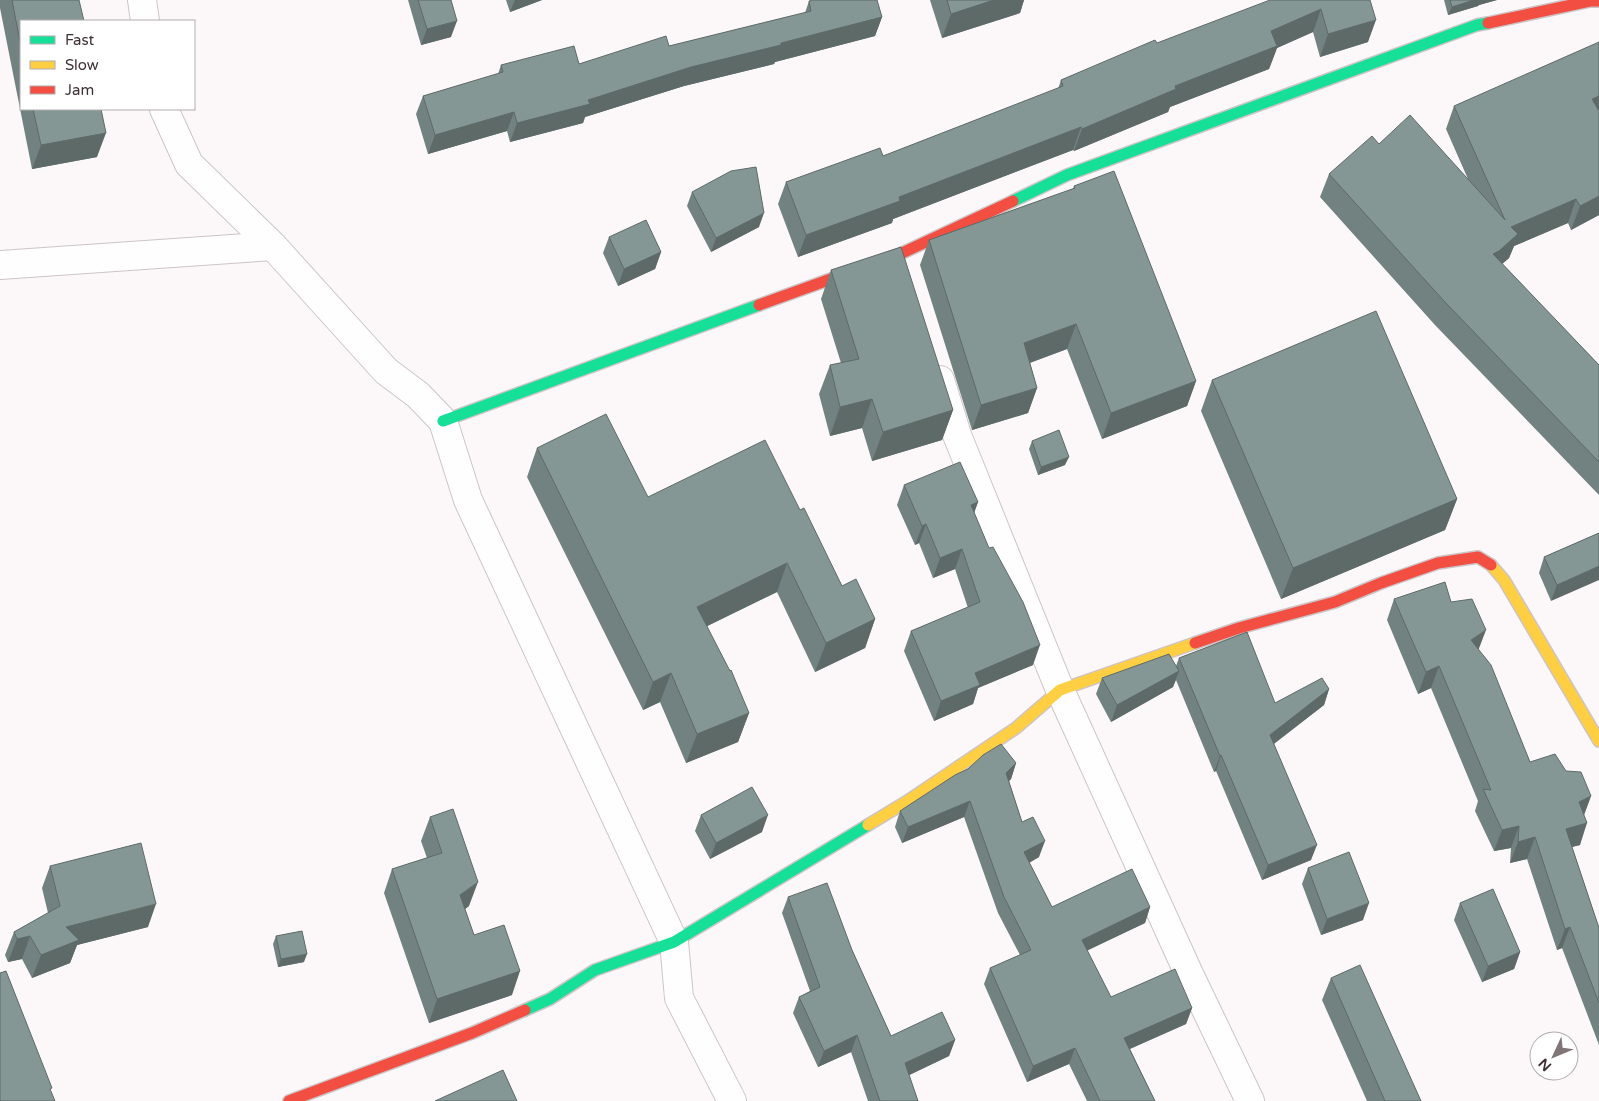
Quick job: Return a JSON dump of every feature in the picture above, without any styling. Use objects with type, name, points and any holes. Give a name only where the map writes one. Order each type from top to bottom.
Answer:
[{"type":"street","points":[[142,0],[145,20]]},
{"type":"street","points":[[443,421],[642,347],[903,264],[1067,175],[1477,25],[1590,1],[1599,1]]},
{"type":"street","points":[[164,110],[189,164],[273,246],[386,371],[418,394],[443,421],[468,500],[674,942],[679,998],[732,1101]]},
{"type":"street","points":[[0,265],[273,246]]},
{"type":"street","points":[[933,359],[957,435],[1060,690],[1189,974],[1250,1101]]},
{"type":"street","points":[[289,1101],[472,1033],[550,999],[594,970],[674,942],[906,802],[1016,728],[1060,690],[1239,628],[1335,602],[1438,563],[1478,557],[1493,566],[1504,580],[1599,741]]},
{"type":"building","points":[[12,0],[79,0],[84,20],[20,20],[20,42]]},
{"type":"building","points":[[418,0],[451,0],[457,21],[427,29]]},
{"type":"building","points":[[877,0],[882,17],[781,43],[781,45],[691,67],[588,100],[590,104],[517,123],[514,112],[435,135],[423,96],[503,72],[501,65],[574,46],[579,64],[666,36],[669,46],[811,11],[809,1]]},
{"type":"building","points":[[947,0],[994,0],[951,14]]},
{"type":"building","points":[[1270,0],[1370,0],[1376,20],[1328,34],[1321,9],[1271,31],[1277,46],[1175,86],[1176,89],[1082,129],[1081,127],[899,197],[900,201],[806,235],[786,182],[880,148],[883,156],[1063,86],[1061,80],[1155,40],[1157,43]]},
{"type":"building","points":[[1450,0],[1474,0],[1452,7]]},
{"type":"building","points":[[1599,42],[1599,96],[1592,99],[1599,111],[1599,196],[1580,206],[1576,199],[1511,227],[1518,234],[1493,254],[1599,365],[1599,462],[1444,301],[1329,174],[1372,136],[1379,144],[1410,115],[1505,220],[1454,106]]},
{"type":"building","points":[[33,110],[101,110],[106,133],[41,145]]},
{"type":"building","points":[[756,167],[764,213],[716,238],[692,192],[731,171]]},
{"type":"building","points":[[1114,171],[1196,381],[1111,413],[1076,324],[1024,343],[1037,388],[981,405],[929,240],[1075,188],[1074,186]]},
{"type":"building","points":[[646,220],[661,252],[624,269],[609,237]]},
{"type":"building","points":[[901,247],[953,410],[883,432],[872,399],[840,407],[830,365],[859,359],[831,270]]},
{"type":"building","points":[[1376,311],[1457,499],[1293,568],[1212,380]]},
{"type":"building","points":[[606,414],[648,497],[765,440],[800,510],[804,508],[842,586],[856,579],[875,619],[826,643],[787,563],[697,607],[731,670],[749,713],[697,734],[671,673],[653,682],[537,448]]},
{"type":"building","points":[[1059,430],[1069,457],[1041,467],[1032,441]]},
{"type":"building","points":[[960,462],[978,502],[971,505],[989,548],[993,547],[1023,602],[1040,645],[975,673],[980,685],[941,701],[911,631],[980,602],[962,549],[940,558],[926,524],[922,526],[904,485]]},
{"type":"building","points":[[1599,533],[1599,566],[1557,585],[1544,557]]},
{"type":"building","points":[[1445,582],[1451,602],[1472,599],[1486,630],[1471,640],[1491,665],[1530,762],[1555,754],[1566,771],[1581,772],[1591,796],[1579,802],[1587,823],[1566,829],[1599,928],[1599,1003],[1570,927],[1565,929],[1535,837],[1518,842],[1519,826],[1502,830],[1483,789],[1491,790],[1439,666],[1426,672],[1394,599]]},
{"type":"building","points":[[1247,632],[1275,703],[1322,678],[1329,689],[1270,735],[1317,845],[1268,865],[1179,658]]},
{"type":"building","points":[[1169,654],[1179,671],[1117,705],[1102,678]]},
{"type":"building","points":[[1001,744],[1016,763],[1006,773],[1022,822],[1033,817],[1045,841],[1024,852],[1052,907],[1132,869],[1150,907],[1082,940],[1111,997],[1175,969],[1192,1008],[1124,1038],[1155,1101],[1100,1101],[1075,1048],[1033,1066],[990,968],[1031,950],[1004,897],[970,801],[908,827],[900,811],[955,775],[968,769],[983,755]]},
{"type":"building","points":[[752,787],[768,815],[716,843],[701,815]]},
{"type":"building","points":[[453,809],[478,882],[460,895],[474,935],[504,925],[520,971],[437,999],[392,869],[442,853],[430,817]]},
{"type":"building","points":[[141,843],[156,904],[66,927],[79,940],[41,955],[30,936],[17,939],[14,932],[60,906],[50,866]]},
{"type":"building","points":[[1349,852],[1369,903],[1327,919],[1308,868]]},
{"type":"building","points":[[827,883],[852,950],[891,1036],[942,1012],[955,1040],[905,1063],[918,1101],[880,1101],[857,1035],[824,1051],[799,997],[820,987],[788,897]]},
{"type":"building","points":[[1493,889],[1520,952],[1488,966],[1460,903]]},
{"type":"building","points":[[302,931],[307,954],[281,959],[276,936]]},
{"type":"building","points":[[1360,965],[1421,1101],[1385,1101],[1331,978]]},
{"type":"building","points":[[6,971],[52,1088],[50,1089],[55,1101],[0,1101],[0,973]]},
{"type":"building","points":[[503,1070],[517,1101],[435,1101]]},
{"type":"traffic: fast","points":[[1013,201],[1067,175],[1477,25],[1488,23]]},
{"type":"traffic: fast","points":[[443,421],[759,305]]},
{"type":"traffic: fast","points":[[525,1010],[550,999],[595,970],[674,942],[868,825]]},
{"type":"traffic: slow","points":[[1491,565],[1504,580],[1599,741]]},
{"type":"traffic: slow","points":[[868,825],[906,802],[1016,728],[1060,690],[1195,643]]},
{"type":"traffic: jam","points":[[1488,23],[1590,1],[1599,1]]},
{"type":"traffic: jam","points":[[759,305],[900,254],[1013,201]]},
{"type":"traffic: jam","points":[[1195,643],[1239,628],[1335,602],[1438,563],[1478,557],[1491,565]]},
{"type":"traffic: jam","points":[[289,1101],[472,1033],[525,1010]]}]
